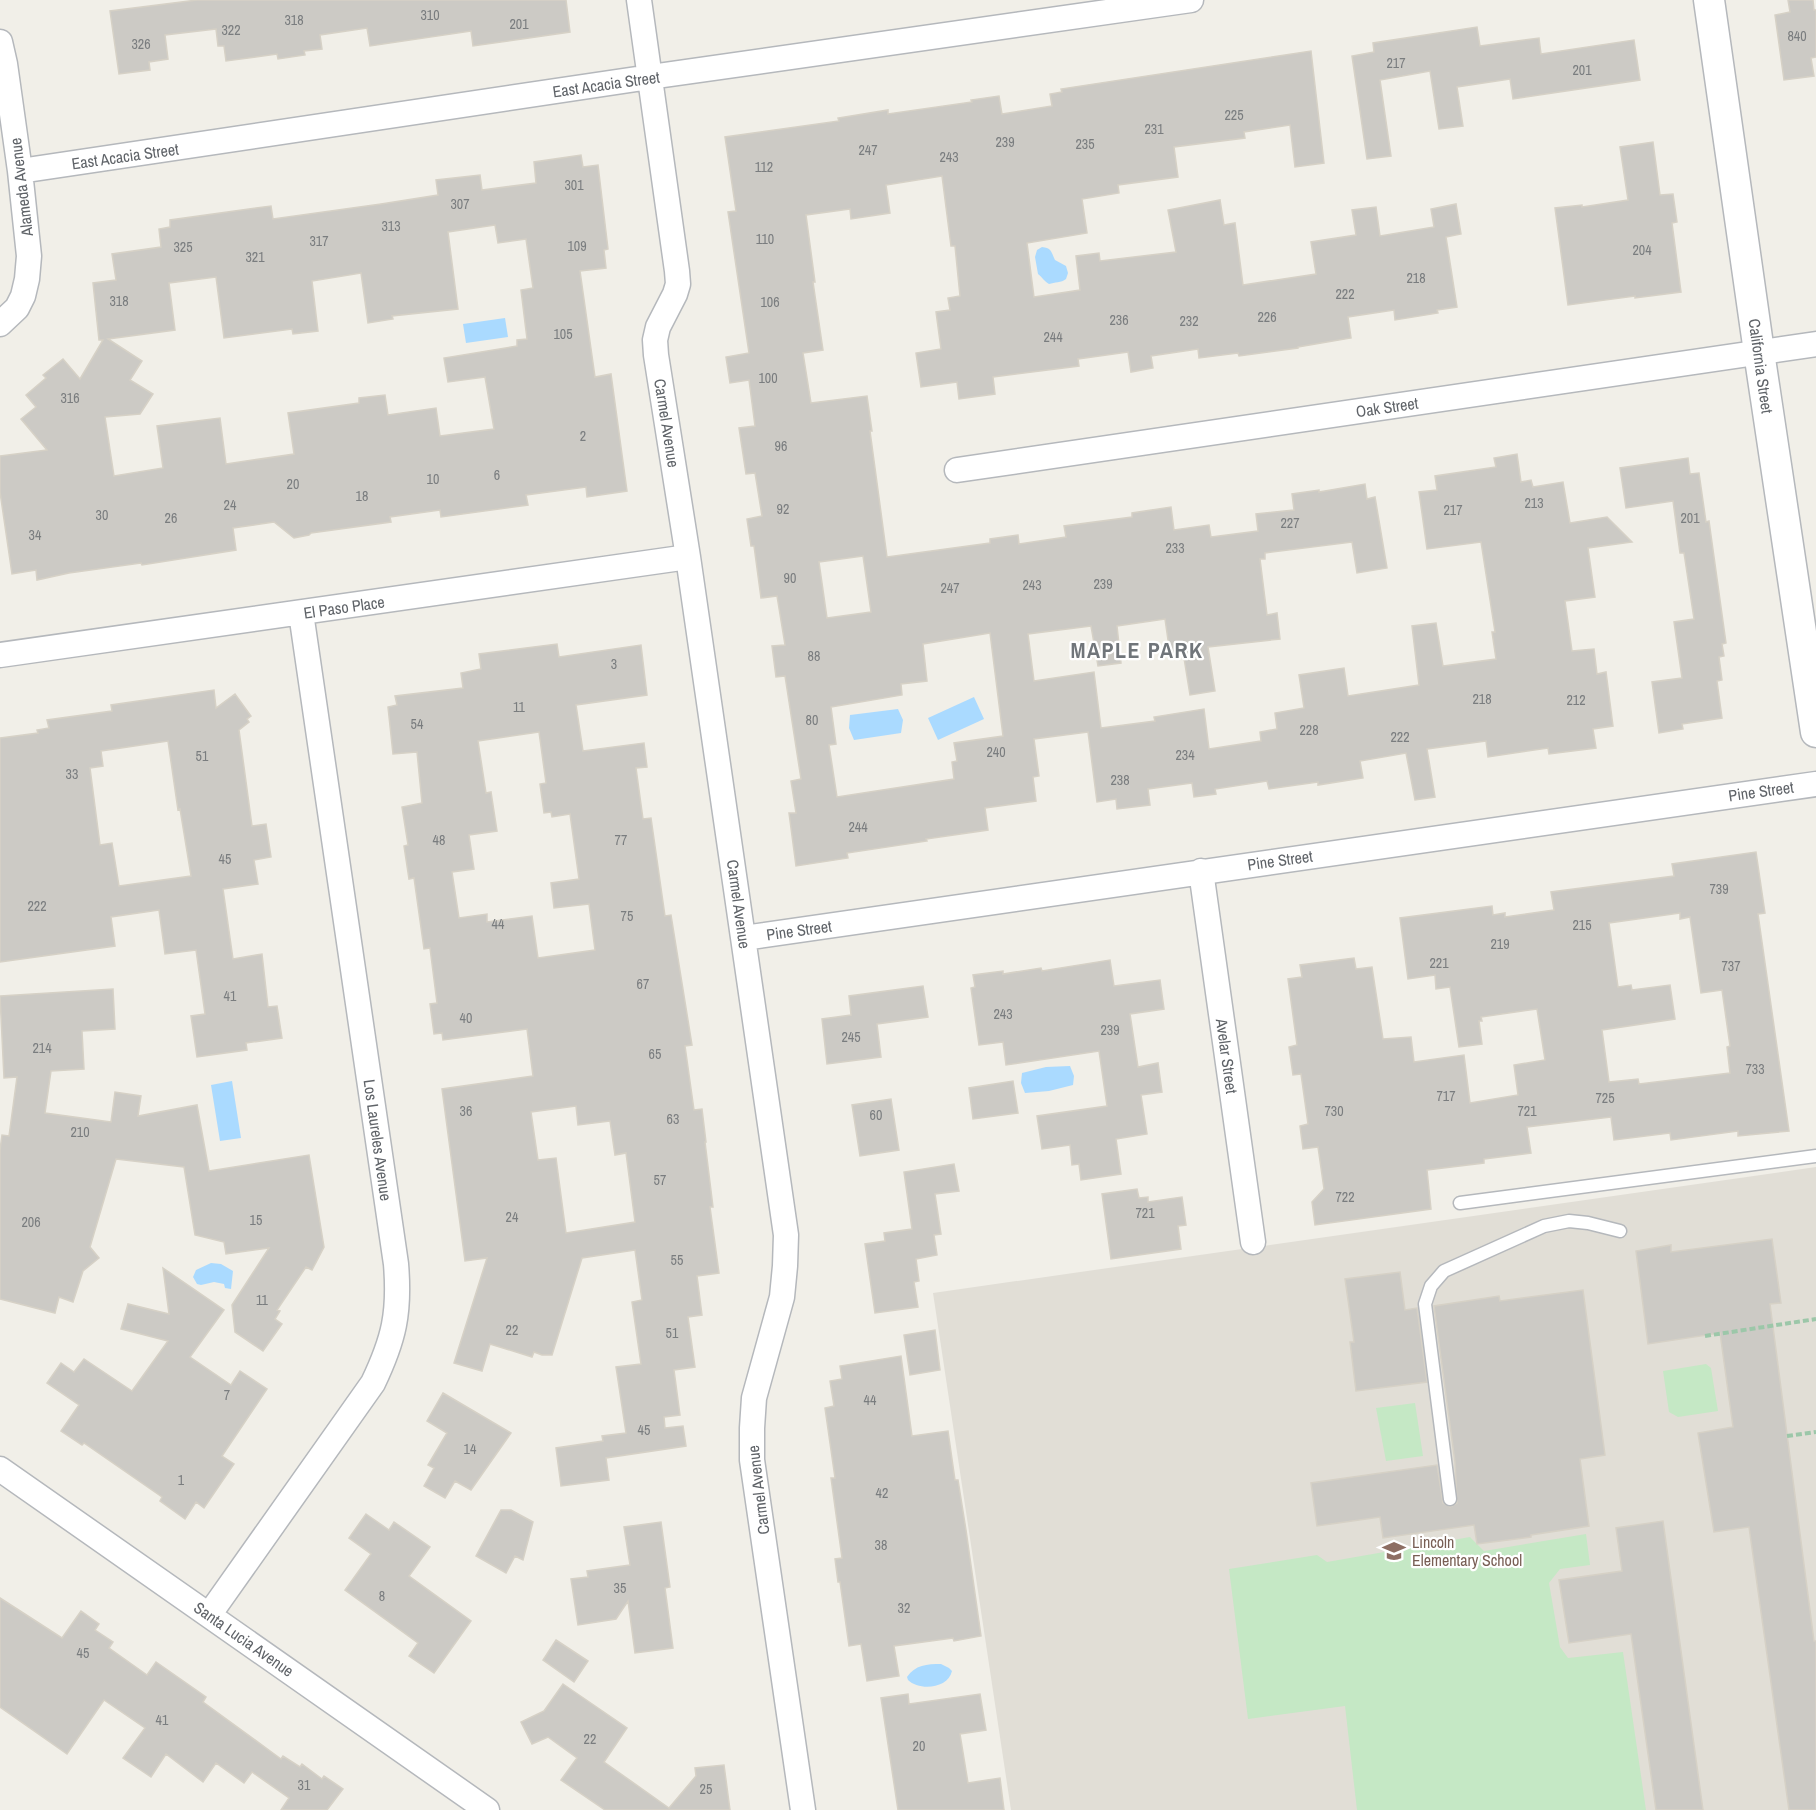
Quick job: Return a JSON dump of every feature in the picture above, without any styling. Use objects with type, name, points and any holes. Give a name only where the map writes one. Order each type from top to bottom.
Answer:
[{"type":"street","name":"Carmel Avenue","points":[[639,0],[678,284],[658,327],[655,340],[656,355],[688,557],[786,1235],[782,1298],[754,1398],[752,1460],[803,1810]]},
{"type":"street","name":"East Acacia Street","points":[[20,171],[650,77],[1191,0]]},
{"type":"street","name":"California Street","points":[[1709,0],[1816,732]]},
{"type":"street","name":"Alameda Avenue","points":[[0,42],[20,171],[29,256],[23,296],[17,308],[0,324]]},
{"type":"street","name":"Oak Street","points":[[957,470],[1816,344]]},
{"type":"street","name":"El Paso Place","points":[[0,655],[688,557]]},
{"type":"street","name":"Los Laureles Avenue","points":[[209,1615],[373,1383],[382,1365],[397,1313],[398,1294],[392,1241],[301,613]]},
{"type":"street","name":"Pine Street","points":[[744,938],[1816,784]]},
{"type":"street","name":"Avelar Street","points":[[1201,871],[1252,1242]]},
{"type":"street","name":"Santa Lucia Avenue","points":[[0,1469],[487,1810]]},
{"type":"lane","points":[[1460,1203],[1816,1156]]},
{"type":"lane","points":[[1450,1499],[1425,1304],[1431,1286],[1444,1271],[1544,1226],[1569,1221],[1620,1231]]},
{"type":"path","points":[[1705,1336],[1816,1319]]},
{"type":"path","points":[[1787,1436],[1816,1432]]},
{"type":"shaded area","name":"Lincoln Elementary School","points":[[1816,1167],[1816,1810],[1011,1810],[933,1293]]},
{"type":"green space","points":[[1706,1364],[1711,1368],[1718,1411],[1678,1417],[1669,1412],[1663,1371]]},
{"type":"green space","points":[[1415,1403],[1423,1456],[1386,1461],[1376,1408]]},
{"type":"green space","points":[[1586,1534],[1590,1565],[1560,1569],[1549,1583],[1560,1647],[1568,1658],[1623,1652],[1646,1810],[1357,1810],[1345,1706],[1248,1719],[1229,1569],[1317,1555],[1327,1562],[1470,1537],[1484,1551]]},
{"type":"water","points":[[1042,247],[1049,249],[1055,260],[1066,266],[1068,273],[1066,279],[1049,284],[1038,274],[1035,257],[1037,250]]},
{"type":"water","points":[[505,318],[508,337],[466,343],[463,324]]},
{"type":"water","points":[[974,697],[984,719],[938,740],[928,718]]},
{"type":"water","points":[[898,709],[903,720],[901,733],[854,740],[849,728],[850,715]]},
{"type":"water","points":[[1070,1066],[1074,1076],[1073,1085],[1049,1091],[1025,1093],[1021,1083],[1022,1073],[1046,1067]]},
{"type":"water","points":[[232,1081],[241,1138],[220,1141],[211,1085]]},
{"type":"water","points":[[211,1263],[221,1264],[233,1271],[231,1289],[225,1288],[224,1284],[214,1282],[197,1284],[193,1277],[196,1270]]},
{"type":"water","points":[[941,1664],[952,1671],[945,1682],[939,1685],[919,1686],[908,1680],[910,1673],[918,1668]]},
{"type":"building","points":[[197,0],[566,0],[570,32],[473,46],[471,31],[370,46],[367,28],[320,35],[322,49],[304,51],[305,55],[278,59],[277,54],[226,61],[224,46],[218,46],[216,29],[165,35],[168,59],[149,62],[150,70],[119,74],[110,11]]},
{"type":"building","points":[[1788,0],[1813,0],[1814,10],[1816,10],[1816,57],[1811,58],[1814,76],[1784,80],[1775,15],[1790,12]]},
{"type":"building","points":[[1477,27],[1480,46],[1539,38],[1541,54],[1634,40],[1640,80],[1513,99],[1510,79],[1457,87],[1463,126],[1439,129],[1430,71],[1380,80],[1391,156],[1367,159],[1352,56],[1374,52],[1373,43]]},
{"type":"building","points":[[1311,51],[1324,163],[1295,167],[1290,125],[1244,132],[1245,138],[1174,147],[1178,177],[1118,185],[1119,193],[1082,199],[1087,233],[1027,243],[1034,297],[1080,290],[1076,256],[1099,253],[1100,261],[1176,252],[1168,210],[1220,200],[1224,225],[1235,223],[1243,285],[1316,274],[1311,242],[1356,235],[1352,210],[1376,207],[1380,236],[1434,227],[1431,209],[1456,204],[1461,234],[1446,237],[1457,307],[1437,310],[1438,313],[1395,320],[1394,310],[1348,317],[1351,338],[1298,348],[1239,356],[1238,353],[1199,358],[1198,349],[1151,356],[1153,368],[1131,372],[1128,352],[1078,359],[1079,366],[993,377],[995,394],[959,399],[957,382],[921,387],[916,353],[941,349],[936,312],[950,310],[948,298],[960,296],[955,246],[951,246],[942,176],[886,185],[890,213],[851,219],[850,209],[806,215],[823,350],[803,353],[811,403],[867,396],[887,557],[990,543],[990,539],[1018,535],[1019,544],[1066,537],[1064,526],[1132,517],[1132,513],[1171,507],[1174,530],[1209,525],[1211,537],[1258,531],[1256,514],[1294,510],[1292,494],[1365,484],[1367,499],[1375,497],[1387,568],[1357,573],[1352,542],[1265,553],[1265,559],[1260,559],[1267,615],[1277,613],[1280,639],[1208,647],[1215,691],[1190,695],[1183,652],[1170,654],[1165,619],[1117,626],[1121,663],[1098,666],[1091,626],[1028,634],[1034,681],[1094,672],[1101,728],[1155,721],[1154,717],[1204,709],[1209,749],[1261,741],[1260,732],[1277,729],[1275,713],[1304,708],[1299,675],[1344,668],[1348,696],[1419,685],[1412,626],[1436,623],[1443,666],[1496,659],[1492,632],[1495,632],[1481,542],[1427,549],[1419,492],[1437,490],[1435,476],[1496,467],[1494,458],[1517,454],[1521,482],[1531,480],[1533,487],[1563,482],[1570,523],[1607,517],[1632,542],[1588,548],[1595,597],[1565,601],[1572,651],[1594,649],[1597,674],[1606,672],[1613,726],[1593,729],[1596,748],[1549,754],[1548,748],[1488,757],[1486,741],[1427,749],[1435,797],[1415,800],[1406,753],[1360,761],[1363,778],[1269,789],[1267,781],[1215,789],[1216,794],[1194,797],[1192,783],[1148,789],[1150,805],[1117,809],[1116,799],[1097,802],[1088,732],[1034,739],[1039,776],[1033,777],[1036,801],[985,808],[988,830],[847,853],[848,858],[796,866],[789,813],[796,813],[791,781],[801,779],[785,676],[776,677],[772,646],[785,645],[777,596],[761,598],[754,546],[751,546],[747,519],[762,516],[755,473],[746,474],[739,428],[755,426],[749,380],[730,383],[726,357],[749,353],[728,212],[736,211],[725,137],[839,121],[838,118],[888,110],[888,114],[999,96],[1002,114],[1052,106],[1050,94],[1062,92],[1061,89]],"holes":[[[863,556],[871,612],[827,618],[819,562]],[[990,633],[1003,736],[954,743],[957,761],[952,762],[954,779],[837,797],[829,745],[836,744],[831,707],[902,695],[901,684],[927,681],[923,644]]]},
{"type":"building","points":[[1653,142],[1660,195],[1673,194],[1677,222],[1672,223],[1681,292],[1568,305],[1555,208],[1582,205],[1582,207],[1628,200],[1620,147]]},
{"type":"building","points":[[581,155],[583,167],[598,165],[608,249],[604,250],[606,268],[580,271],[595,377],[611,374],[627,491],[587,497],[586,487],[526,495],[528,505],[441,517],[440,510],[390,517],[391,522],[311,533],[294,538],[274,522],[233,528],[236,550],[142,565],[141,563],[69,573],[37,580],[36,570],[12,574],[0,492],[0,456],[47,450],[21,419],[36,407],[26,395],[46,378],[43,375],[63,359],[80,379],[103,340],[99,340],[93,283],[116,280],[112,254],[161,247],[159,229],[170,227],[170,220],[271,206],[273,219],[381,204],[438,195],[436,180],[480,175],[482,190],[536,183],[534,162]],"holes":[[[495,225],[498,243],[526,239],[533,288],[521,290],[527,339],[517,340],[517,346],[444,358],[448,382],[485,377],[494,429],[440,436],[436,408],[388,415],[385,395],[359,398],[359,403],[288,413],[294,454],[226,464],[220,418],[157,426],[163,468],[114,476],[105,417],[140,414],[153,394],[130,380],[142,361],[108,339],[175,330],[169,283],[216,277],[224,338],[292,329],[293,334],[318,331],[312,281],[361,273],[368,323],[393,319],[392,316],[458,309],[448,232]]]},
{"type":"building","points":[[1688,458],[1690,474],[1699,473],[1706,522],[1709,521],[1726,643],[1722,644],[1724,656],[1719,657],[1722,680],[1717,681],[1722,718],[1682,724],[1683,729],[1659,733],[1652,682],[1682,678],[1674,622],[1694,619],[1684,553],[1680,553],[1673,501],[1626,508],[1620,468]]},
{"type":"building","points":[[557,644],[559,657],[641,645],[647,695],[576,705],[583,751],[644,743],[647,767],[636,768],[643,819],[651,818],[665,916],[671,915],[692,1045],[685,1046],[694,1110],[702,1109],[713,1207],[710,1207],[719,1273],[697,1276],[702,1315],[688,1317],[695,1367],[674,1370],[680,1415],[664,1417],[665,1428],[683,1426],[686,1446],[606,1458],[609,1480],[561,1486],[556,1448],[603,1441],[602,1436],[626,1433],[616,1367],[641,1364],[632,1302],[642,1300],[635,1250],[582,1258],[552,1355],[534,1352],[532,1357],[490,1344],[482,1371],[454,1363],[487,1258],[465,1261],[442,1089],[533,1076],[527,1029],[443,1040],[442,1033],[434,1034],[430,1004],[437,1003],[430,948],[424,949],[414,878],[409,879],[404,846],[408,845],[402,807],[422,803],[417,752],[393,754],[388,707],[397,705],[395,696],[463,688],[461,673],[481,669],[479,654]],"holes":[[[539,732],[546,783],[540,784],[544,813],[551,812],[552,817],[570,814],[579,879],[551,883],[554,908],[589,904],[595,950],[538,958],[532,916],[487,922],[487,914],[459,918],[452,872],[474,869],[469,835],[497,831],[491,792],[486,793],[478,741]],[[576,1106],[578,1125],[610,1121],[615,1155],[626,1153],[635,1222],[566,1233],[556,1158],[538,1160],[531,1112]]]},
{"type":"building","points":[[214,690],[216,708],[235,694],[251,716],[247,719],[249,722],[239,730],[252,826],[266,824],[271,857],[254,860],[258,884],[223,889],[233,959],[262,954],[268,1007],[277,1006],[282,1038],[246,1043],[247,1050],[197,1057],[191,1016],[205,1014],[196,950],[165,954],[159,910],[111,917],[115,946],[0,962],[0,738],[38,733],[37,730],[49,728],[47,720],[112,711],[111,705]],"holes":[[[168,741],[178,810],[180,809],[191,876],[119,886],[112,843],[100,845],[90,768],[103,766],[101,751]]]},
{"type":"building","points":[[1756,852],[1765,913],[1758,914],[1789,1131],[1738,1136],[1738,1131],[1671,1140],[1670,1133],[1614,1140],[1611,1117],[1527,1127],[1531,1153],[1484,1159],[1484,1163],[1427,1170],[1431,1209],[1315,1225],[1312,1202],[1324,1189],[1318,1147],[1303,1149],[1300,1126],[1308,1124],[1301,1074],[1293,1075],[1289,1047],[1297,1045],[1288,979],[1302,977],[1300,965],[1354,958],[1356,969],[1372,967],[1383,1039],[1411,1037],[1414,1062],[1464,1055],[1470,1103],[1518,1095],[1514,1065],[1545,1060],[1537,1009],[1481,1017],[1482,1021],[1479,1021],[1482,1044],[1459,1047],[1450,987],[1436,989],[1435,975],[1408,979],[1400,918],[1492,906],[1493,915],[1505,913],[1505,917],[1554,910],[1551,892],[1674,876],[1672,864]],"holes":[[[1680,913],[1680,919],[1690,917],[1701,993],[1722,990],[1730,1046],[1727,1047],[1730,1073],[1639,1084],[1638,1079],[1609,1082],[1602,1030],[1675,1019],[1670,985],[1632,990],[1631,985],[1618,987],[1609,923]]]},
{"type":"building","points":[[1110,960],[1114,986],[1160,980],[1164,1009],[1130,1014],[1138,1067],[1158,1063],[1162,1092],[1141,1095],[1147,1134],[1116,1139],[1121,1174],[1081,1180],[1079,1164],[1072,1165],[1070,1145],[1042,1149],[1037,1116],[1107,1106],[1099,1051],[1006,1065],[1003,1042],[979,1045],[971,988],[975,987],[973,975],[1003,971],[1003,974],[1041,968],[1042,971]]},
{"type":"building","points":[[923,986],[928,1017],[877,1024],[881,1057],[827,1064],[822,1019],[851,1015],[849,996]]},
{"type":"building","points":[[113,989],[115,1029],[82,1031],[84,1069],[51,1071],[45,1113],[111,1122],[115,1092],[141,1096],[138,1116],[197,1105],[209,1171],[309,1155],[324,1247],[312,1270],[306,1267],[277,1310],[280,1311],[275,1319],[282,1324],[263,1351],[235,1332],[232,1305],[269,1248],[226,1254],[224,1242],[195,1235],[184,1167],[116,1159],[90,1247],[99,1258],[83,1271],[73,1302],[59,1297],[55,1313],[0,1299],[0,1150],[2,1135],[9,1136],[17,1077],[4,1078],[0,996]]},
{"type":"building","points":[[1013,1081],[1018,1113],[973,1119],[969,1088]]},
{"type":"building","points":[[891,1099],[899,1150],[860,1156],[852,1105]]},
{"type":"building","points":[[954,1164],[959,1191],[935,1194],[941,1234],[934,1235],[937,1255],[916,1259],[919,1281],[914,1282],[918,1307],[875,1313],[865,1244],[885,1241],[884,1233],[912,1229],[904,1172]]},
{"type":"building","points":[[1137,1189],[1139,1198],[1148,1197],[1148,1202],[1182,1197],[1186,1225],[1178,1226],[1181,1249],[1111,1259],[1102,1194]]},
{"type":"building","points":[[1772,1239],[1781,1303],[1770,1304],[1814,1641],[1816,1641],[1816,1810],[1789,1810],[1749,1527],[1714,1532],[1698,1433],[1733,1427],[1720,1333],[1648,1344],[1636,1251],[1671,1245],[1671,1252]]},
{"type":"building","points":[[163,1268],[224,1310],[190,1357],[231,1385],[240,1371],[267,1389],[222,1456],[234,1464],[204,1508],[196,1502],[185,1519],[160,1501],[162,1497],[84,1443],[82,1445],[61,1431],[79,1405],[47,1383],[61,1363],[74,1372],[84,1359],[132,1391],[168,1341],[121,1329],[128,1304],[169,1314]]},
{"type":"building","points":[[1400,1272],[1405,1310],[1417,1308],[1427,1382],[1356,1391],[1350,1342],[1354,1342],[1345,1279]]},
{"type":"building","points":[[1583,1290],[1605,1455],[1580,1459],[1589,1526],[1477,1544],[1474,1525],[1383,1538],[1380,1517],[1317,1526],[1311,1483],[1437,1465],[1443,1503],[1450,1507],[1457,1503],[1455,1462],[1434,1306],[1499,1296],[1500,1301]]},
{"type":"building","points":[[935,1330],[940,1370],[910,1375],[904,1335]]},
{"type":"building","points":[[901,1356],[912,1436],[948,1431],[955,1480],[958,1480],[981,1636],[954,1641],[953,1638],[894,1646],[899,1676],[867,1681],[861,1644],[849,1646],[840,1582],[838,1582],[835,1559],[842,1558],[831,1478],[835,1478],[825,1408],[834,1406],[830,1381],[842,1379],[840,1366]]},
{"type":"building","points":[[443,1393],[511,1433],[471,1490],[455,1481],[445,1498],[424,1486],[434,1468],[428,1465],[447,1433],[427,1421]]},
{"type":"building","points":[[501,1510],[511,1510],[533,1522],[523,1560],[515,1556],[506,1573],[476,1556]]},
{"type":"building","points":[[366,1514],[389,1530],[394,1522],[430,1547],[409,1576],[471,1621],[434,1673],[409,1656],[418,1643],[345,1590],[371,1554],[349,1538]]},
{"type":"building","points":[[1663,1521],[1703,1810],[1656,1810],[1631,1634],[1569,1643],[1559,1580],[1622,1571],[1616,1528]]},
{"type":"building","points":[[661,1522],[670,1587],[665,1588],[673,1648],[635,1653],[628,1601],[616,1619],[578,1625],[571,1579],[588,1577],[587,1571],[630,1565],[624,1527]]},
{"type":"building","points":[[0,1598],[62,1638],[81,1611],[99,1624],[95,1630],[113,1642],[109,1648],[147,1675],[156,1662],[206,1697],[203,1702],[281,1759],[283,1756],[300,1767],[302,1764],[322,1779],[324,1776],[343,1789],[327,1810],[281,1810],[289,1798],[252,1772],[244,1783],[216,1763],[203,1782],[166,1754],[151,1777],[123,1758],[145,1728],[104,1700],[67,1754],[0,1707]]},
{"type":"building","points":[[556,1640],[588,1661],[574,1682],[543,1660]]},
{"type":"building","points":[[563,1684],[627,1728],[604,1762],[669,1808],[696,1776],[695,1768],[724,1765],[730,1810],[605,1810],[561,1780],[577,1758],[548,1737],[532,1744],[521,1722],[544,1711]]},
{"type":"building","points":[[908,1694],[909,1704],[980,1694],[986,1730],[960,1734],[968,1783],[1000,1778],[1004,1810],[898,1810],[881,1698]]},
{"type":"place","name":"Lincoln Elementary School","points":[[1394,1551]]},
{"type":"district","name":"MAPLE PARK","points":[[1137,650]]}]
